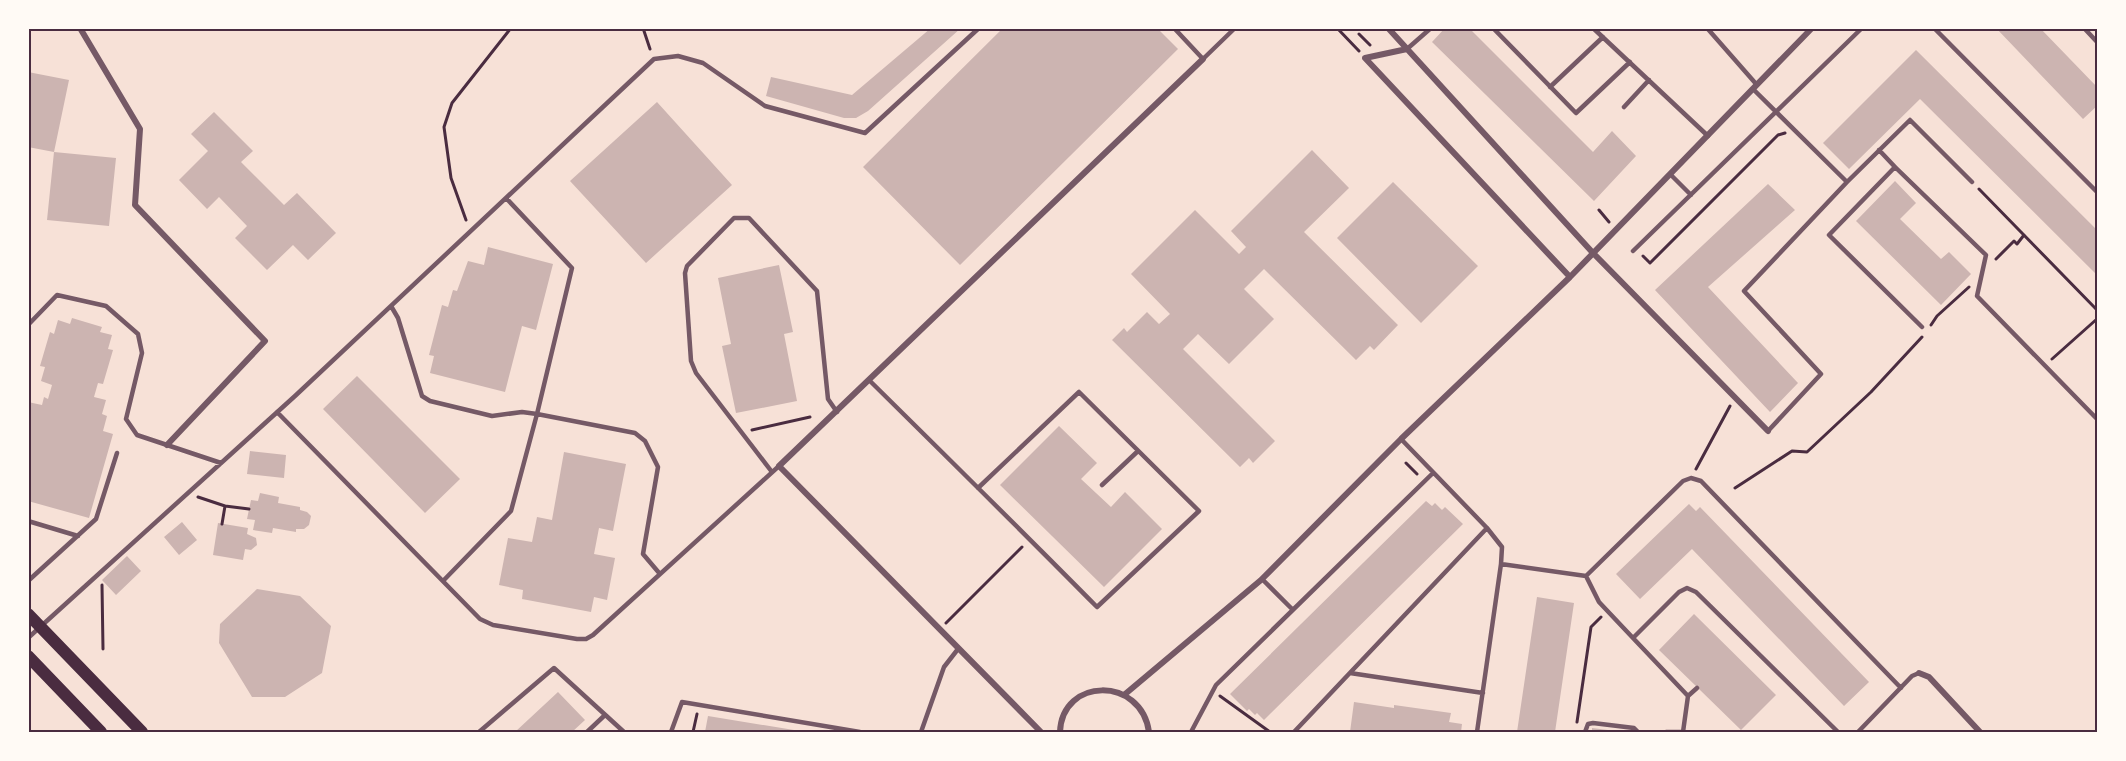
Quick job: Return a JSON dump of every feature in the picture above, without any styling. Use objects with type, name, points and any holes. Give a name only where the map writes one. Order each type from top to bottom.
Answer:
[{"type":"main road","points":[[28,614],[142,732]]},
{"type":"main road","points":[[28,656],[101,732]]},
{"type":"street","points":[[80,28],[140,129],[135,205],[265,341],[167,445]]},
{"type":"street","points":[[1124,694],[1262,579],[1401,439],[1570,277],[1812,28]]},
{"type":"street","points":[[1391,29],[1407,50],[1593,253],[1768,431]]},
{"type":"street","points":[[1365,58],[1407,50]]},
{"type":"street","points":[[1365,58],[1570,277]]},
{"type":"street","points":[[1041,732],[779,466],[1203,59]]},
{"type":"street","points":[[1919,673],[1929,677],[1980,732]]},
{"type":"street","points":[[1060,732],[1064,716],[1071,704],[1095,691],[1109,690],[1124,694],[1136,703],[1145,716],[1149,732]]},
{"type":"lane","points":[[28,638],[277,412],[654,59],[678,56],[703,63],[765,106],[864,134],[979,28]]},
{"type":"lane","points":[[1174,28],[1203,59],[1235,28]]},
{"type":"lane","points":[[1407,50],[1431,28]]},
{"type":"lane","points":[[1493,28],[1576,113],[1630,62]]},
{"type":"lane","points":[[1593,28],[1708,136]]},
{"type":"lane","points":[[1707,28],[1775,113],[1847,182]]},
{"type":"lane","points":[[1634,250],[1862,28]]},
{"type":"lane","points":[[1934,28],[2097,193]]},
{"type":"lane","points":[[2084,28],[2097,43]]},
{"type":"lane","points":[[1550,87],[1603,37]]},
{"type":"lane","points":[[1624,107],[1649,80]]},
{"type":"lane","points":[[1768,431],[1821,374],[1744,291],[1847,182],[1910,120],[1972,182]]},
{"type":"lane","points":[[1879,150],[1986,255],[1977,296],[2097,420]]},
{"type":"lane","points":[[1895,167],[1829,235],[1922,327]]},
{"type":"lane","points":[[1670,174],[1691,195]]},
{"type":"lane","points":[[443,581],[511,511],[572,268],[506,198]]},
{"type":"lane","points":[[772,472],[692,367],[685,273],[691,260],[734,218],[741,216],[749,218],[817,291],[828,399],[837,412]]},
{"type":"lane","points":[[28,326],[57,295],[106,306],[135,330],[140,338],[142,352],[126,419],[137,435],[221,462]]},
{"type":"lane","points":[[391,306],[398,318],[422,396],[492,416],[522,412],[537,414],[635,434],[645,441],[658,467],[643,554],[660,574]]},
{"type":"lane","points":[[870,381],[1097,607],[1199,511],[1079,392],[978,488]]},
{"type":"lane","points":[[277,412],[486,623],[586,639],[779,466]]},
{"type":"lane","points":[[1401,439],[1502,547],[1477,732]]},
{"type":"lane","points":[[1102,485],[1138,451]]},
{"type":"lane","points":[[28,581],[96,519],[117,453]]},
{"type":"lane","points":[[1191,732],[1211,690],[1433,473]]},
{"type":"lane","points":[[1586,576],[1683,481],[1691,478],[1701,481],[1901,688]]},
{"type":"lane","points":[[28,521],[78,536]]},
{"type":"lane","points":[[1294,732],[1486,528]]},
{"type":"lane","points":[[1501,564],[1586,576]]},
{"type":"lane","points":[[1586,576],[1599,602],[1688,696]]},
{"type":"lane","points":[[1262,579],[1293,610]]},
{"type":"lane","points":[[1633,638],[1679,592],[1687,588],[1696,592],[1838,732]]},
{"type":"lane","points":[[921,732],[944,667],[958,649]]},
{"type":"lane","points":[[479,732],[555,668],[624,732]]},
{"type":"lane","points":[[1350,673],[1483,693]]},
{"type":"lane","points":[[1858,732],[1919,673]]},
{"type":"lane","points":[[1666,732],[1684,732],[1688,696],[1697,688]]},
{"type":"lane","points":[[671,732],[681,702],[860,732]]},
{"type":"lane","points":[[587,732],[605,716]]},
{"type":"lane","points":[[1585,732],[1588,724],[1593,723],[1634,728],[1638,732]]},
{"type":"path","points":[[470,232],[452,178],[444,127],[452,103],[511,28]]},
{"type":"path","points":[[644,28],[654,59]]},
{"type":"path","points":[[1337,28],[1365,58]]},
{"type":"path","points":[[1634,250],[1650,263],[1778,135],[1790,132]]},
{"type":"path","points":[[1977,187],[2097,311]]},
{"type":"path","points":[[1599,210],[1612,224]]},
{"type":"path","points":[[2004,252],[2024,235]]},
{"type":"path","points":[[1735,488],[1792,451],[1807,452],[1880,383],[1912,350],[1937,316],[1970,286]]},
{"type":"path","points":[[2045,365],[2097,318]]},
{"type":"path","points":[[1691,478],[1734,397]]},
{"type":"path","points":[[741,432],[810,417]]},
{"type":"path","points":[[1406,463],[1424,482]]},
{"type":"path","points":[[188,492],[225,506],[249,509]]},
{"type":"path","points":[[222,524],[225,506]]},
{"type":"path","points":[[939,630],[1030,540]]},
{"type":"path","points":[[102,571],[104,649]]},
{"type":"path","points":[[1575,732],[1591,627],[1608,611]]},
{"type":"path","points":[[1211,690],[1270,732]]},
{"type":"path","points":[[693,732],[698,706]]},
{"type":"building","points":[[931,28],[961,28],[868,111],[856,118],[844,118],[766,96],[771,77],[852,95]]},
{"type":"building","points":[[1003,28],[1157,28],[1178,49],[960,265],[863,167]]},
{"type":"building","points":[[1445,28],[1469,28],[1593,152],[1612,131],[1636,156],[1594,201],[1432,42]]},
{"type":"building","points":[[1996,28],[2040,28],[2098,88],[2098,105],[2083,119]]},
{"type":"building","points":[[1916,50],[2098,231],[2098,276],[1920,99],[1849,169],[1823,143]]},
{"type":"building","points":[[28,72],[69,80],[54,152],[28,147]]},
{"type":"building","points":[[657,102],[732,185],[646,263],[570,181]]},
{"type":"building","points":[[214,112],[253,151],[241,162],[284,205],[297,193],[336,233],[308,260],[293,245],[267,270],[235,238],[247,226],[219,197],[207,209],[179,180],[208,151],[191,134]]},
{"type":"building","points":[[1312,150],[1349,188],[1304,232],[1398,325],[1374,350],[1370,346],[1356,360],[1264,269],[1244,289],[1274,319],[1229,364],[1198,334],[1183,349],[1275,441],[1253,463],[1249,458],[1240,467],[1112,340],[1124,328],[1127,332],[1147,312],[1159,324],[1170,314],[1131,274],[1195,210],[1239,254],[1246,247],[1231,231]]},
{"type":"building","points":[[54,152],[116,158],[109,226],[47,220]]},
{"type":"building","points":[[1895,181],[1916,203],[1900,219],[1941,259],[1949,252],[1971,274],[1941,305],[1856,221]]},
{"type":"building","points":[[1393,182],[1478,266],[1421,323],[1337,238]]},
{"type":"building","points":[[1768,184],[1795,210],[1708,287],[1798,383],[1770,412],[1655,290]]},
{"type":"building","points":[[488,247],[553,264],[536,330],[522,326],[505,392],[430,373],[434,356],[429,355],[442,305],[448,307],[453,290],[457,291],[468,261],[484,265]]},
{"type":"building","points":[[779,265],[793,332],[784,334],[797,401],[736,413],[722,346],[731,344],[718,278]]},
{"type":"building","points":[[72,318],[102,327],[100,332],[112,335],[108,349],[113,350],[103,384],[98,383],[94,397],[106,400],[102,414],[107,416],[103,431],[113,434],[89,518],[28,501],[28,402],[42,405],[44,397],[48,399],[52,385],[41,381],[45,367],[40,366],[50,332],[54,334],[58,320],[70,324]]},
{"type":"building","points":[[357,376],[460,479],[425,513],[323,409]]},
{"type":"building","points":[[1059,426],[1097,463],[1081,479],[1111,507],[1125,492],[1162,529],[1104,587],[1000,485]]},
{"type":"building","points":[[250,451],[286,455],[284,478],[247,474]]},
{"type":"building","points":[[564,452],[626,464],[613,531],[599,528],[594,554],[615,558],[607,600],[594,597],[591,612],[522,599],[523,590],[499,585],[508,538],[532,542],[537,517],[552,520]]},
{"type":"building","points":[[260,493],[279,497],[278,503],[300,507],[300,510],[311,516],[309,525],[304,529],[296,529],[296,532],[273,528],[272,533],[253,530],[255,520],[247,519],[251,500],[258,501]]},
{"type":"building","points":[[1426,501],[1432,506],[1435,503],[1442,510],[1445,507],[1463,524],[1264,720],[1257,713],[1255,715],[1249,709],[1247,711],[1230,694]]},
{"type":"building","points":[[1689,504],[1696,511],[1700,507],[1869,682],[1844,706],[1692,549],[1640,599],[1616,574]]},
{"type":"building","points":[[182,522],[197,540],[179,555],[164,537]]},
{"type":"building","points":[[218,523],[248,528],[247,534],[256,538],[257,545],[251,550],[245,549],[243,560],[213,555]]},
{"type":"building","points":[[127,556],[141,571],[116,595],[102,580]]},
{"type":"building","points":[[257,589],[300,596],[331,626],[322,673],[285,697],[252,697],[219,643],[220,624]]},
{"type":"building","points":[[1537,597],[1574,603],[1555,732],[1517,732]]},
{"type":"building","points":[[1694,614],[1776,695],[1741,730],[1659,650]]},
{"type":"building","points":[[558,692],[585,720],[572,732],[515,732]]},
{"type":"building","points":[[1354,702],[1451,713],[1449,722],[1462,724],[1461,732],[1350,732]]},
{"type":"building","points":[[708,716],[800,731],[705,732]]},
{"type":"building","points":[[1592,728],[1616,731],[1616,732],[1592,732]]}]
